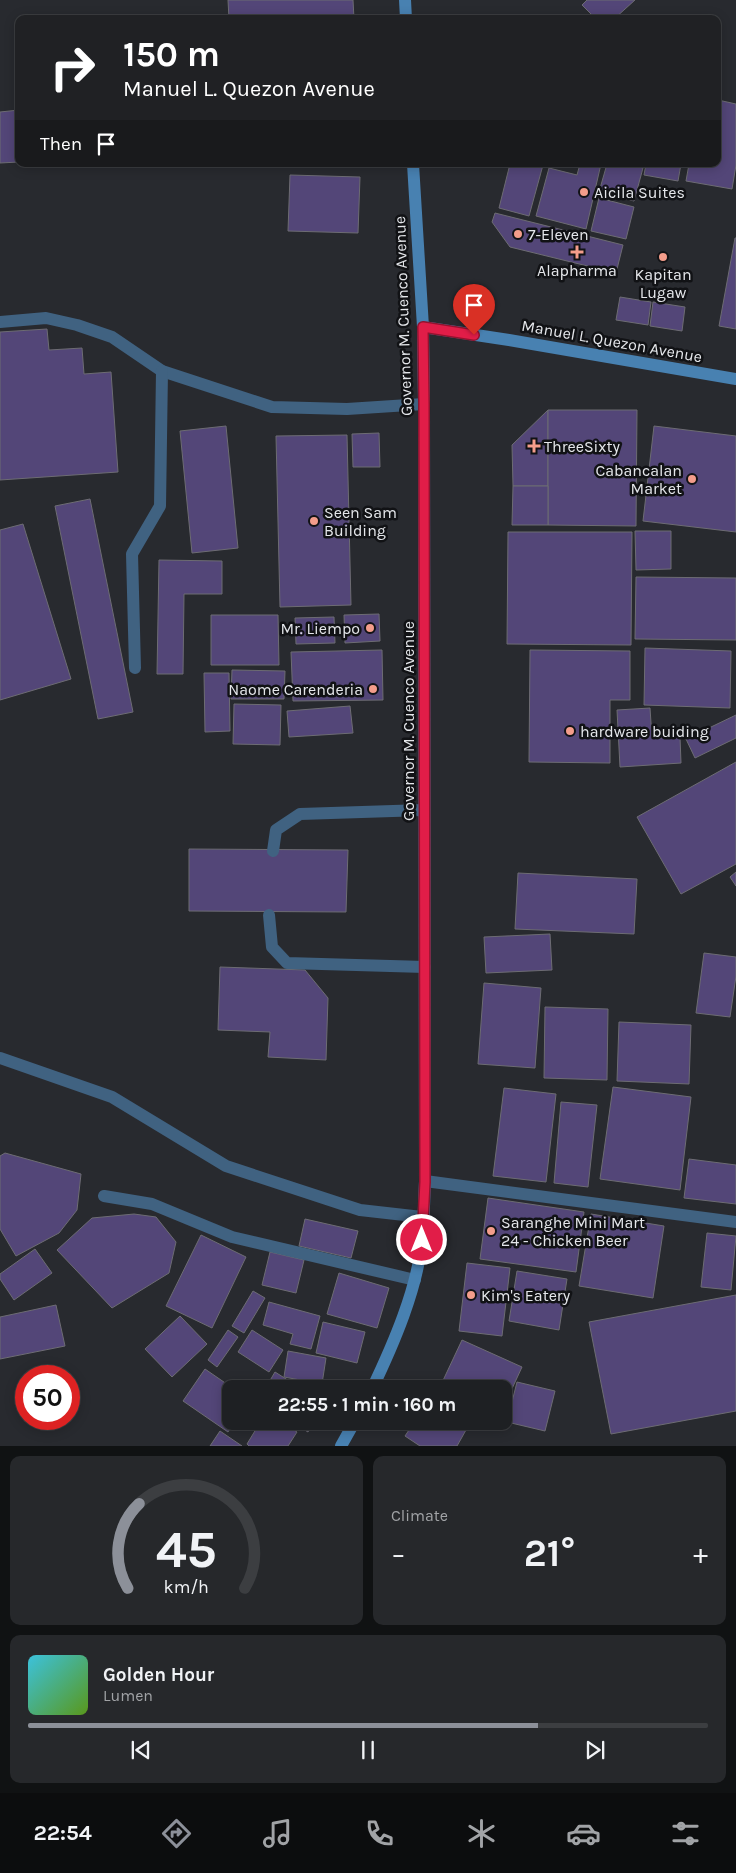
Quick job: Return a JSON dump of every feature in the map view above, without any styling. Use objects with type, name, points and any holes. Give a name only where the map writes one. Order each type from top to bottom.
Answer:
[{"type":"main road","points":[[405,0],[406,15]]},
{"type":"main road","name":"Governor M. Cuenco Avenue","points":[[376,1380],[390,1351],[415,1280],[422,1240],[425,1182],[424,404],[423,327],[413,167]]},
{"type":"main road","name":"Manuel L. Quezon Avenue","points":[[423,327],[736,379]]},
{"type":"main road","points":[[341,1446],[350,1430]]},
{"type":"street","points":[[0,322],[46,318],[77,325],[112,337],[162,371],[272,407],[347,409],[424,404]]},
{"type":"street","points":[[135,668],[132,554],[160,506],[162,371]]},
{"type":"street","points":[[273,851],[276,830],[300,814],[424,810]]},
{"type":"street","points":[[269,914],[272,947],[287,963],[425,967]]},
{"type":"street","points":[[0,1058],[112,1097],[226,1166],[360,1210],[422,1218]]},
{"type":"street","points":[[425,1182],[736,1222]]},
{"type":"street","points":[[104,1196],[152,1204],[232,1237],[415,1280]]},
{"type":"building","points":[[228,0],[353,0],[354,15],[229,15]]},
{"type":"building","points":[[587,0],[635,0],[618,15],[592,15],[582,5]]},
{"type":"building","points":[[721,101],[736,104],[736,165],[732,189],[686,181],[688,167],[721,167]]},
{"type":"building","points":[[15,110],[15,162],[0,163],[0,112]]},
{"type":"building","points":[[509,167],[542,167],[529,216],[499,208]]},
{"type":"building","points":[[579,167],[600,167],[586,229],[536,216],[549,168],[577,175]]},
{"type":"building","points":[[606,167],[643,168],[634,201],[599,192]]},
{"type":"building","points":[[645,167],[680,167],[678,181],[644,175]]},
{"type":"building","points":[[290,175],[360,177],[358,233],[288,231]]},
{"type":"building","points":[[599,198],[634,207],[626,239],[591,231]]},
{"type":"building","points":[[495,213],[623,245],[616,273],[510,247],[492,222]]},
{"type":"building","points":[[736,238],[736,329],[719,326]]},
{"type":"building","points":[[620,297],[651,302],[648,325],[616,320]]},
{"type":"building","points":[[653,302],[685,307],[682,331],[650,326]]},
{"type":"building","points":[[47,329],[49,350],[82,348],[84,374],[111,372],[118,472],[0,480],[0,332]]},
{"type":"building","points":[[548,410],[548,486],[513,486],[512,445]]},
{"type":"building","points":[[548,410],[637,410],[636,526],[548,525]]},
{"type":"building","points":[[226,426],[238,548],[192,553],[180,431]]},
{"type":"building","name":"Cabancalan Market","points":[[654,426],[736,436],[736,532],[643,521]]},
{"type":"building","points":[[379,433],[380,467],[353,467],[352,434]]},
{"type":"building","name":"Seen Sam Building","points":[[347,435],[351,605],[280,607],[276,436]]},
{"type":"building","points":[[513,486],[548,486],[548,525],[512,525]]},
{"type":"building","points":[[90,499],[133,712],[98,719],[55,506]]},
{"type":"building","points":[[23,524],[71,679],[0,700],[0,530]]},
{"type":"building","points":[[635,531],[671,531],[671,569],[636,570]]},
{"type":"building","points":[[508,532],[632,532],[631,645],[507,644]]},
{"type":"building","points":[[159,560],[222,561],[222,594],[184,594],[183,674],[157,674]]},
{"type":"building","points":[[636,577],[736,578],[736,640],[635,639]]},
{"type":"building","points":[[379,614],[380,641],[345,643],[344,615]]},
{"type":"building","points":[[211,615],[278,615],[279,665],[211,665]]},
{"type":"building","points":[[334,617],[335,643],[296,644],[295,618]]},
{"type":"building","points":[[645,648],[731,651],[730,708],[644,705]]},
{"type":"building","points":[[382,650],[383,700],[293,701],[291,652]]},
{"type":"building","name":"hardware buiding","points":[[530,650],[630,651],[630,700],[610,700],[610,763],[529,762]]},
{"type":"building","points":[[232,670],[285,671],[284,699],[231,699]]},
{"type":"building","points":[[204,673],[229,673],[230,731],[205,732]]},
{"type":"building","points":[[234,704],[281,705],[280,745],[233,744]]},
{"type":"building","points":[[350,706],[353,733],[289,737],[287,711]]},
{"type":"building","points":[[650,708],[652,738],[680,737],[681,763],[620,767],[617,710]]},
{"type":"building","points":[[736,715],[736,738],[695,758],[686,739]]},
{"type":"building","points":[[736,762],[736,864],[681,894],[637,817]]},
{"type":"building","points":[[189,849],[348,850],[346,912],[189,911]]},
{"type":"building","points":[[736,872],[736,886],[730,877]]},
{"type":"building","points":[[518,873],[637,879],[634,934],[515,929]]},
{"type":"building","points":[[550,934],[552,970],[486,973],[484,937]]},
{"type":"building","points":[[704,953],[736,957],[736,976],[730,1017],[696,1013]]},
{"type":"building","points":[[220,967],[305,970],[328,998],[326,1060],[268,1057],[270,1032],[218,1030]]},
{"type":"building","points":[[484,983],[541,988],[535,1068],[478,1064]]},
{"type":"building","points":[[545,1007],[608,1009],[607,1080],[544,1078]]},
{"type":"building","points":[[619,1022],[691,1025],[689,1084],[617,1081]]},
{"type":"building","points":[[613,1087],[691,1097],[680,1190],[600,1179]]},
{"type":"building","points":[[504,1088],[556,1094],[546,1182],[493,1176]]},
{"type":"building","points":[[561,1102],[597,1105],[588,1187],[554,1183]]},
{"type":"building","points":[[5,1153],[81,1174],[77,1210],[59,1233],[16,1256],[0,1229],[0,1156]]},
{"type":"building","points":[[689,1159],[736,1165],[736,1204],[684,1198]]},
{"type":"building","points":[[488,1198],[584,1212],[576,1272],[480,1259]]},
{"type":"building","points":[[134,1214],[156,1217],[176,1242],[169,1273],[112,1308],[57,1250],[92,1218]]},
{"type":"building","points":[[591,1214],[664,1226],[653,1298],[579,1286]]},
{"type":"building","points":[[305,1219],[358,1231],[351,1258],[299,1246]]},
{"type":"building","points":[[707,1233],[736,1236],[731,1290],[701,1287]]},
{"type":"building","points":[[201,1235],[246,1257],[212,1328],[166,1306]]},
{"type":"building","points":[[35,1249],[52,1273],[14,1300],[0,1279],[0,1274]]},
{"type":"building","points":[[270,1252],[304,1260],[296,1293],[262,1285]]},
{"type":"building","points":[[467,1263],[510,1268],[502,1336],[459,1331]]},
{"type":"building","points":[[517,1271],[567,1279],[559,1330],[509,1321]]},
{"type":"building","points":[[339,1273],[389,1288],[377,1328],[327,1314]]},
{"type":"building","points":[[253,1291],[265,1298],[244,1333],[232,1326]]},
{"type":"building","points":[[736,1295],[736,1411],[611,1434],[589,1322]]},
{"type":"building","points":[[269,1302],[320,1316],[311,1349],[290,1344],[293,1334],[263,1325]]},
{"type":"building","points":[[56,1305],[65,1346],[0,1359],[0,1317]]},
{"type":"building","points":[[180,1316],[207,1344],[172,1377],[145,1349]]},
{"type":"building","points":[[323,1322],[365,1332],[357,1363],[316,1353]]},
{"type":"building","points":[[228,1330],[238,1337],[217,1367],[208,1360]]},
{"type":"building","points":[[252,1330],[283,1350],[269,1372],[238,1352]]},
{"type":"building","points":[[462,1340],[522,1367],[512,1389],[512,1380],[443,1380]]},
{"type":"building","points":[[288,1351],[326,1358],[323,1380],[300,1380],[284,1377]]},
{"type":"building","points":[[205,1369],[222,1381],[222,1428],[183,1401]]},
{"type":"building","points":[[275,1372],[288,1380],[270,1380]]},
{"type":"building","points":[[517,1382],[555,1391],[545,1431],[512,1423],[512,1402]]},
{"type":"building","points":[[256,1430],[294,1430],[297,1432],[288,1446],[249,1446],[247,1444]]},
{"type":"building","points":[[409,1430],[466,1430],[457,1446],[420,1446],[405,1436]]},
{"type":"building","points":[[220,1431],[242,1446],[210,1446]]},
{"type":"place","name":"Aicila Suites","points":[[584,192]]},
{"type":"place","name":"7-Eleven","points":[[518,234]]},
{"type":"place","name":"Alapharma","points":[[577,252]]},
{"type":"place","name":"Kapitan Lugaw","points":[[663,257]]},
{"type":"place","name":"ThreeSixty","points":[[534,446]]},
{"type":"place","name":"Cabancalan Market","points":[[692,479]]},
{"type":"place","name":"Seen Sam Building","points":[[314,521]]},
{"type":"place","name":"Mr. Liempo","points":[[370,628]]},
{"type":"place","name":"Naome Carenderia","points":[[373,689]]},
{"type":"place","name":"hardware buiding","points":[[570,731]]},
{"type":"place","name":"Saranghe Mini Mart 24 - Chicken Beer","points":[[491,1231]]},
{"type":"place","name":"Kim's Eatery","points":[[471,1295]]},
{"type":"route","points":[[422,1240],[425,1182],[423,327],[474,335]]}]
